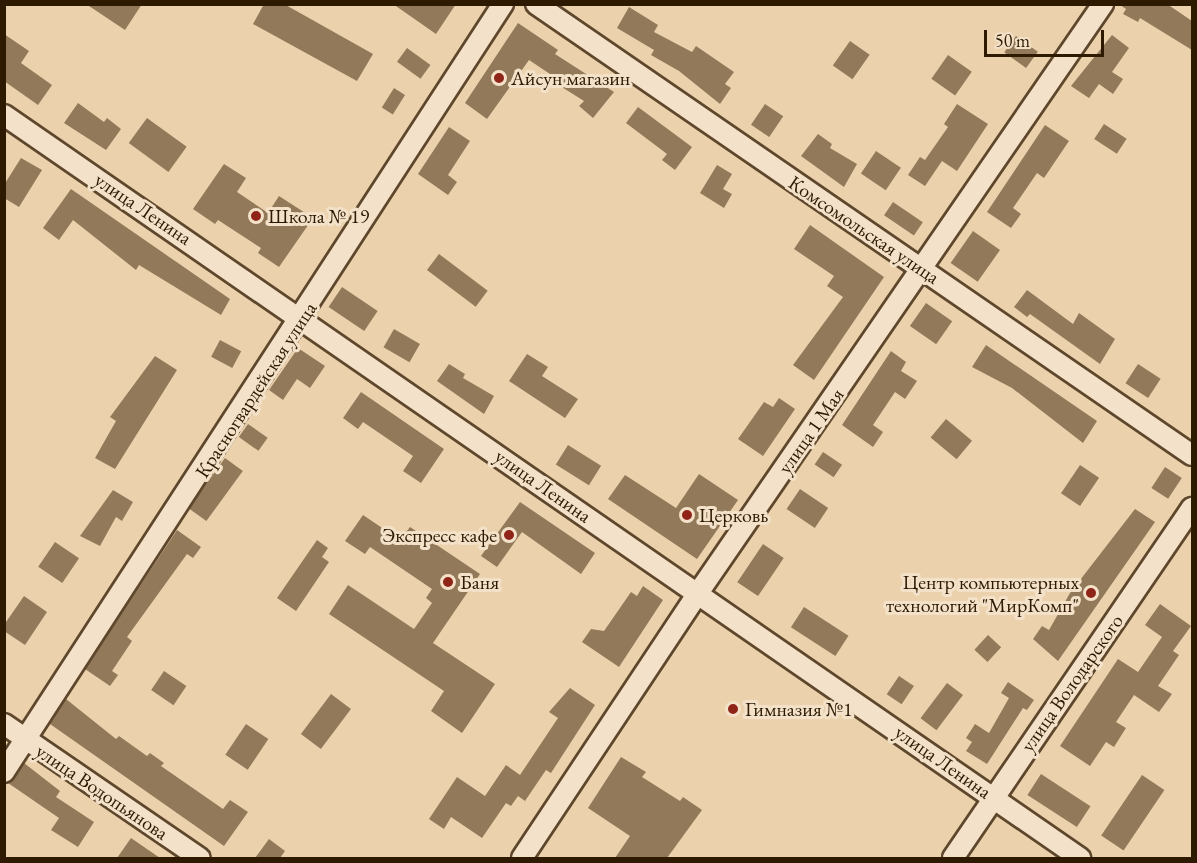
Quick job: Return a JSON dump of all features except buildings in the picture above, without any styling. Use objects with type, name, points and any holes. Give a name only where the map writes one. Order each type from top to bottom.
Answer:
[{"type":"street","name":"Красногвардейская улица","points":[[4,772],[28,741],[503,4]]},
{"type":"street","name":"Комсомольская улица","points":[[536,4],[1192,455]]},
{"type":"street","name":"улица 1 Мая","points":[[522,858],[698,593],[923,270],[1103,4]]},
{"type":"street","name":"улица Ленина","points":[[4,115],[302,318],[1080,858]]},
{"type":"street","name":"улица Володарского","points":[[953,858],[1192,508]]},
{"type":"street","name":"улица Водопьянова","points":[[4,724],[200,858]]},
{"type":"place","name":"Айсун магазин","points":[[499,78]]},
{"type":"place","name":"Школа № 19","points":[[256,216]]},
{"type":"place","name":"Церковь","points":[[687,515]]},
{"type":"place","name":"Экспресс кафе","points":[[509,535]]},
{"type":"place","name":"Баня","points":[[448,582]]},
{"type":"place","name":"Центр компьютерных технологий \"МирКомп\"","points":[[1091,593]]},
{"type":"place","name":"Гимназия №1","points":[[733,709]]}]
